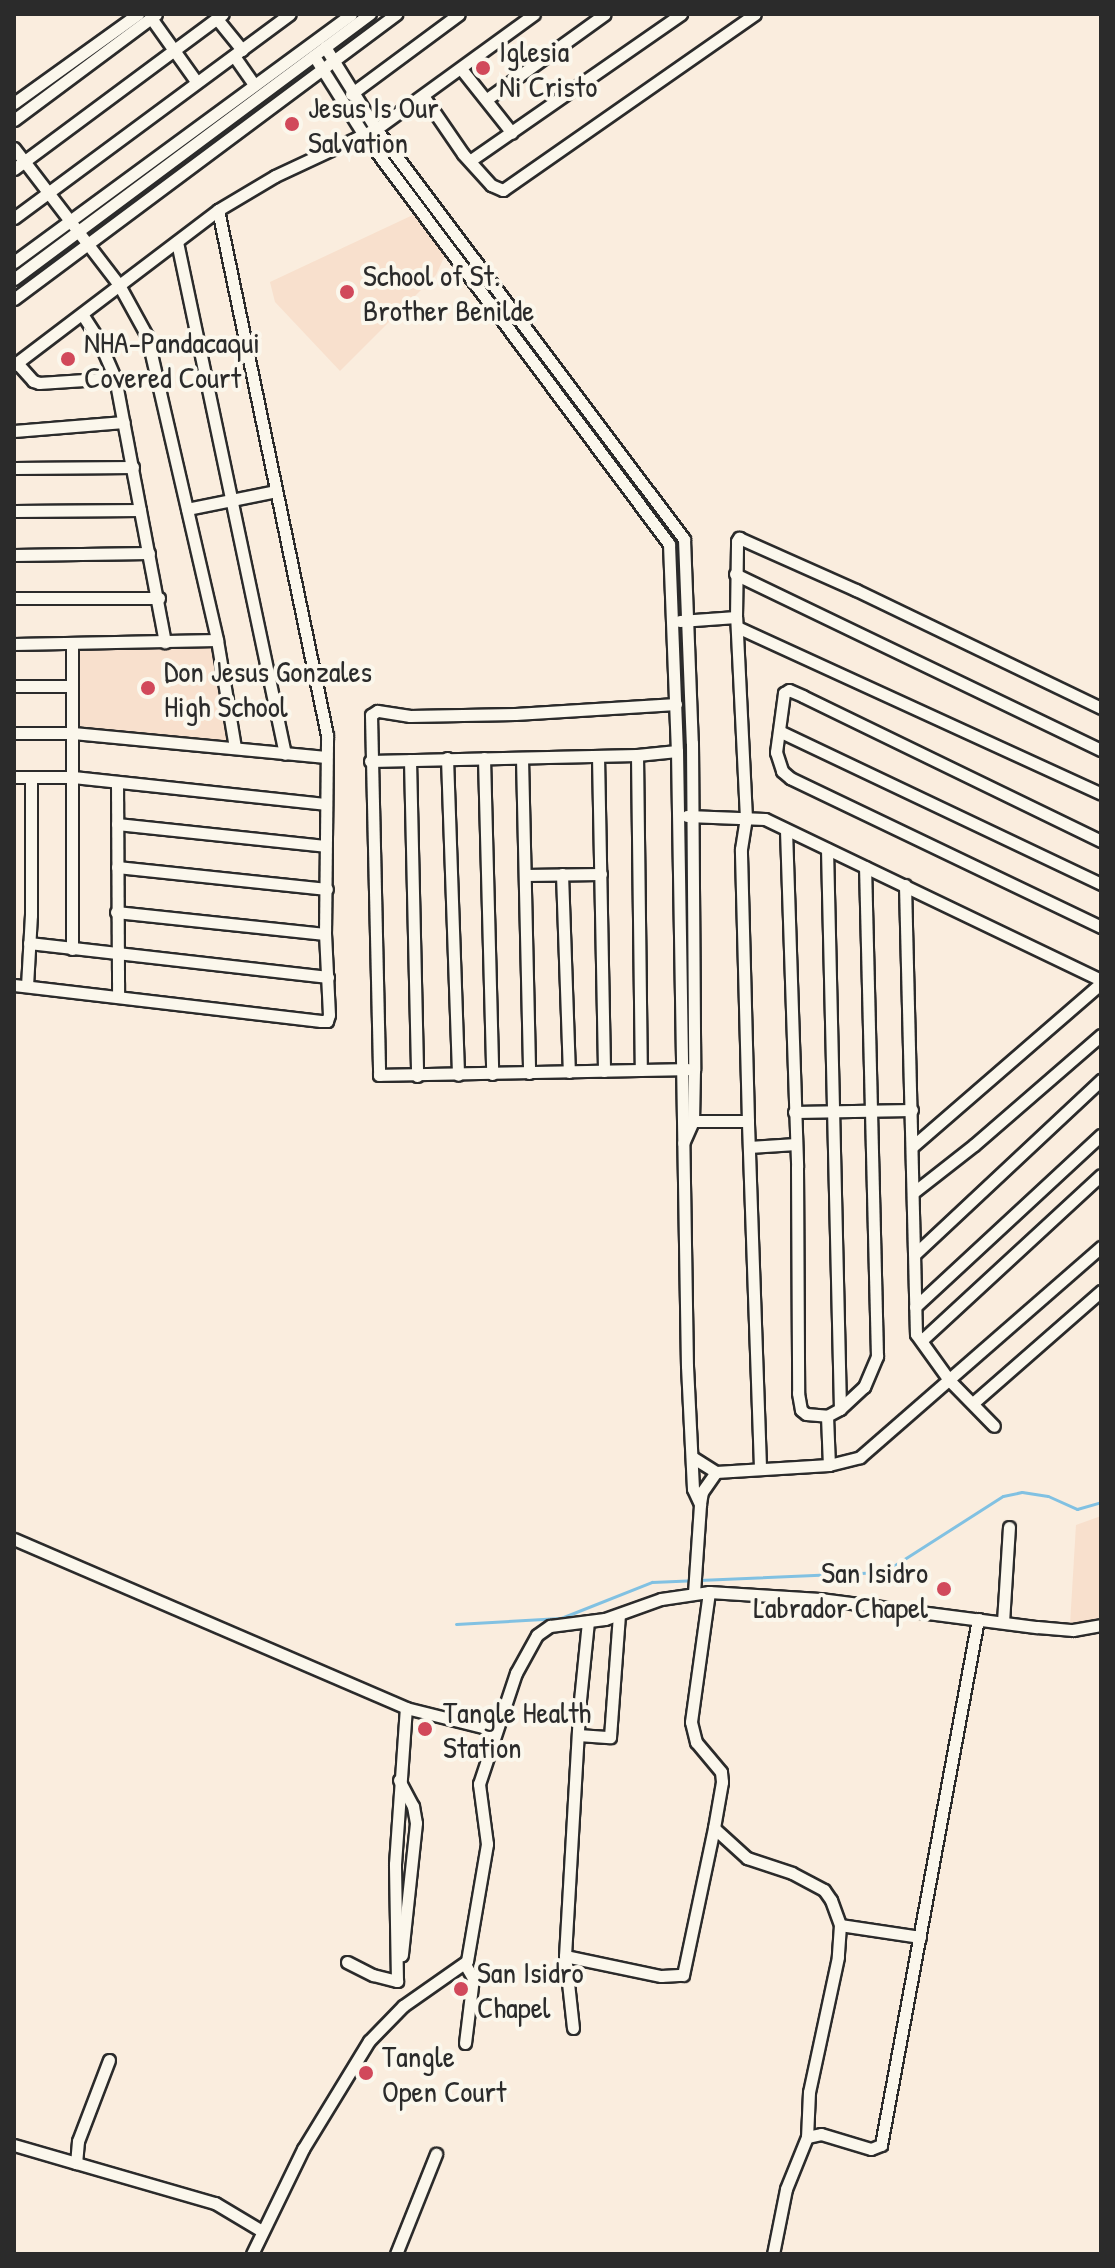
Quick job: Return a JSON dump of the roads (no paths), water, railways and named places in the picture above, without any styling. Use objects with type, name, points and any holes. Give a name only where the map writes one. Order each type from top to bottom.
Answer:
[{"type":"street","points":[[14,218],[290,14]]},
{"type":"street","points":[[14,262],[351,14]]},
{"type":"street","points":[[14,279],[370,14]]},
{"type":"street","points":[[14,299],[397,14]]},
{"type":"street","points":[[344,100],[459,14]]},
{"type":"street","points":[[115,378],[39,383],[16,364],[218,210],[275,176],[370,132],[462,70],[534,14]]},
{"type":"street","points":[[487,99],[605,14]]},
{"type":"street","points":[[471,160],[681,14]]},
{"type":"street","points":[[424,97],[495,188],[510,187],[755,14]]},
{"type":"street","points":[[148,15],[196,81]]},
{"type":"street","points":[[14,103],[148,15]]},
{"type":"street","points":[[14,120],[148,15]]},
{"type":"street","points":[[18,166],[220,16],[254,85]]},
{"type":"street","points":[[325,47],[355,91],[370,132],[588,434],[665,534],[670,556],[674,622],[676,816],[693,1121],[682,1146]]},
{"type":"street","points":[[314,56],[344,100],[684,539],[693,815],[688,1069],[682,1146],[693,1489],[700,1504]]},
{"type":"street","points":[[462,70],[512,133]]},
{"type":"street","points":[[14,148],[18,166],[49,193],[71,221],[119,285],[147,336],[217,640],[235,747]]},
{"type":"street","points":[[31,777],[29,943],[20,986],[327,1021],[324,712],[218,210]]},
{"type":"street","points":[[177,242],[285,754]]},
{"type":"street","points":[[82,314],[115,378],[165,642]]},
{"type":"street","points":[[14,431],[124,422]]},
{"type":"street","points":[[588,434],[598,427]]},
{"type":"street","points":[[14,468],[133,467]]},
{"type":"street","points":[[187,509],[276,491]]},
{"type":"street","points":[[14,511],[140,510]]},
{"type":"street","points":[[760,1467],[741,849],[746,818],[736,622],[735,574],[739,538],[1101,708]]},
{"type":"street","points":[[14,555],[149,553]]},
{"type":"street","points":[[735,574],[1101,750]]},
{"type":"street","points":[[14,598],[159,598]]},
{"type":"street","points":[[674,622],[736,622],[1101,794]]},
{"type":"street","points":[[14,644],[217,640]]},
{"type":"street","points":[[72,644],[72,949]]},
{"type":"street","points":[[14,686],[72,686]]},
{"type":"street","points":[[1101,841],[789,690],[781,699],[779,763],[790,778],[1101,927]]},
{"type":"street","points":[[676,704],[515,714],[410,716],[377,711],[369,725],[379,1075],[688,1069]]},
{"type":"street","points":[[779,731],[1101,884]]},
{"type":"street","points":[[14,733],[73,733],[326,757]]},
{"type":"street","points":[[370,761],[637,755],[677,751]]},
{"type":"street","points":[[637,755],[641,1070]]},
{"type":"street","points":[[598,756],[604,1071]]},
{"type":"street","points":[[447,758],[458,1075]]},
{"type":"street","points":[[484,758],[492,1074]]},
{"type":"street","points":[[522,758],[529,1073]]},
{"type":"street","points":[[410,760],[417,1076]]},
{"type":"street","points":[[14,777],[73,777],[325,804]]},
{"type":"street","points":[[117,782],[115,953],[118,997]]},
{"type":"street","points":[[676,816],[765,819],[1101,982],[913,1146]]},
{"type":"street","points":[[117,824],[325,846]]},
{"type":"street","points":[[786,830],[796,1144],[798,1401],[806,1414],[827,1416],[840,1409],[864,1387],[877,1356],[865,867]]},
{"type":"street","points":[[827,849],[840,1409]]},
{"type":"street","points":[[117,867],[327,889]]},
{"type":"street","points":[[562,874],[569,1072]]},
{"type":"street","points":[[525,875],[601,874]]},
{"type":"street","points":[[905,885],[916,1334],[949,1380],[994,1426]]},
{"type":"street","points":[[116,912],[325,934]]},
{"type":"street","points":[[29,943],[328,977]]},
{"type":"street","points":[[914,1192],[974,1145],[1101,1035]]},
{"type":"street","points":[[915,1254],[1101,1080]]},
{"type":"street","points":[[794,1112],[871,1108],[912,1110]]},
{"type":"street","points":[[693,1121],[748,1121]]},
{"type":"street","points":[[915,1307],[1101,1135]]},
{"type":"street","points":[[749,1147],[796,1144]]},
{"type":"street","points":[[922,1340],[1101,1175]]},
{"type":"street","points":[[692,1457],[716,1472],[829,1465],[860,1457],[1101,1247]]},
{"type":"street","points":[[973,1403],[1101,1291]]},
{"type":"street","points":[[827,1416],[829,1465]]},
{"type":"street","points":[[695,1583],[702,1492],[716,1472]]},
{"type":"street","points":[[1003,1622],[1009,1527]]},
{"type":"street","points":[[14,1539],[406,1708],[494,1730]]},
{"type":"street","points":[[695,1583],[709,1592],[820,1599],[1073,1630],[1101,1625]]},
{"type":"street","points":[[465,2043],[473,1978],[465,1964],[487,1844],[479,1784],[494,1730],[516,1673],[537,1635],[550,1626],[619,1615],[695,1583]]},
{"type":"street","points":[[565,1956],[661,1976],[683,1975],[722,1782],[721,1772],[696,1742],[691,1722],[709,1592]]},
{"type":"street","points":[[578,1735],[610,1737],[619,1615]]},
{"type":"street","points":[[807,2137],[821,2134],[871,2149],[881,2145],[978,1619]]},
{"type":"street","points":[[573,2028],[565,1956],[588,1621]]},
{"type":"street","points":[[403,2006],[397,1981],[395,1864],[406,1708]]},
{"type":"street","points":[[397,1981],[416,1823],[413,1806],[399,1779]]},
{"type":"street","points":[[714,1828],[747,1858],[792,1873],[824,1890],[840,1925],[838,1957],[811,2079],[807,2137],[786,2189],[773,2254]]},
{"type":"street","points":[[840,1925],[920,1937]]},
{"type":"street","points":[[347,1962],[373,1975],[397,1981]]},
{"type":"street","points":[[252,2254],[327,2107],[369,2041],[403,2006],[465,1964]]},
{"type":"street","points":[[76,2163],[78,2141],[109,2060]]},
{"type":"street","points":[[14,2145],[215,2203],[262,2231]]},
{"type":"street","points":[[396,2254],[436,2154]]},
{"type":"waterway","points":[[51,85],[60,79]]},
{"type":"waterway","points":[[456,1624],[561,1618],[652,1582],[884,1572],[1003,1496],[1022,1492],[1048,1496],[1077,1509],[1101,1502]]},
{"type":"place","name":"Iglesia Ni Cristo","points":[[483,68]]},
{"type":"place","name":"Jesus Is Our Salvation","points":[[292,124]]},
{"type":"place","name":"School of St. Brother Benilde","points":[[347,292]]},
{"type":"place","name":"NHA-Pandacaqui Covered Court","points":[[68,359]]},
{"type":"place","name":"Don Jesus Gonzales High School","points":[[148,688]]},
{"type":"place","name":"San Isidro Labrador Chapel","points":[[944,1589]]},
{"type":"place","name":"Tangle Health Station","points":[[425,1729]]},
{"type":"place","name":"San Isidro Chapel","points":[[461,1989]]},
{"type":"place","name":"Tangle Open Court","points":[[366,2073]]}]
